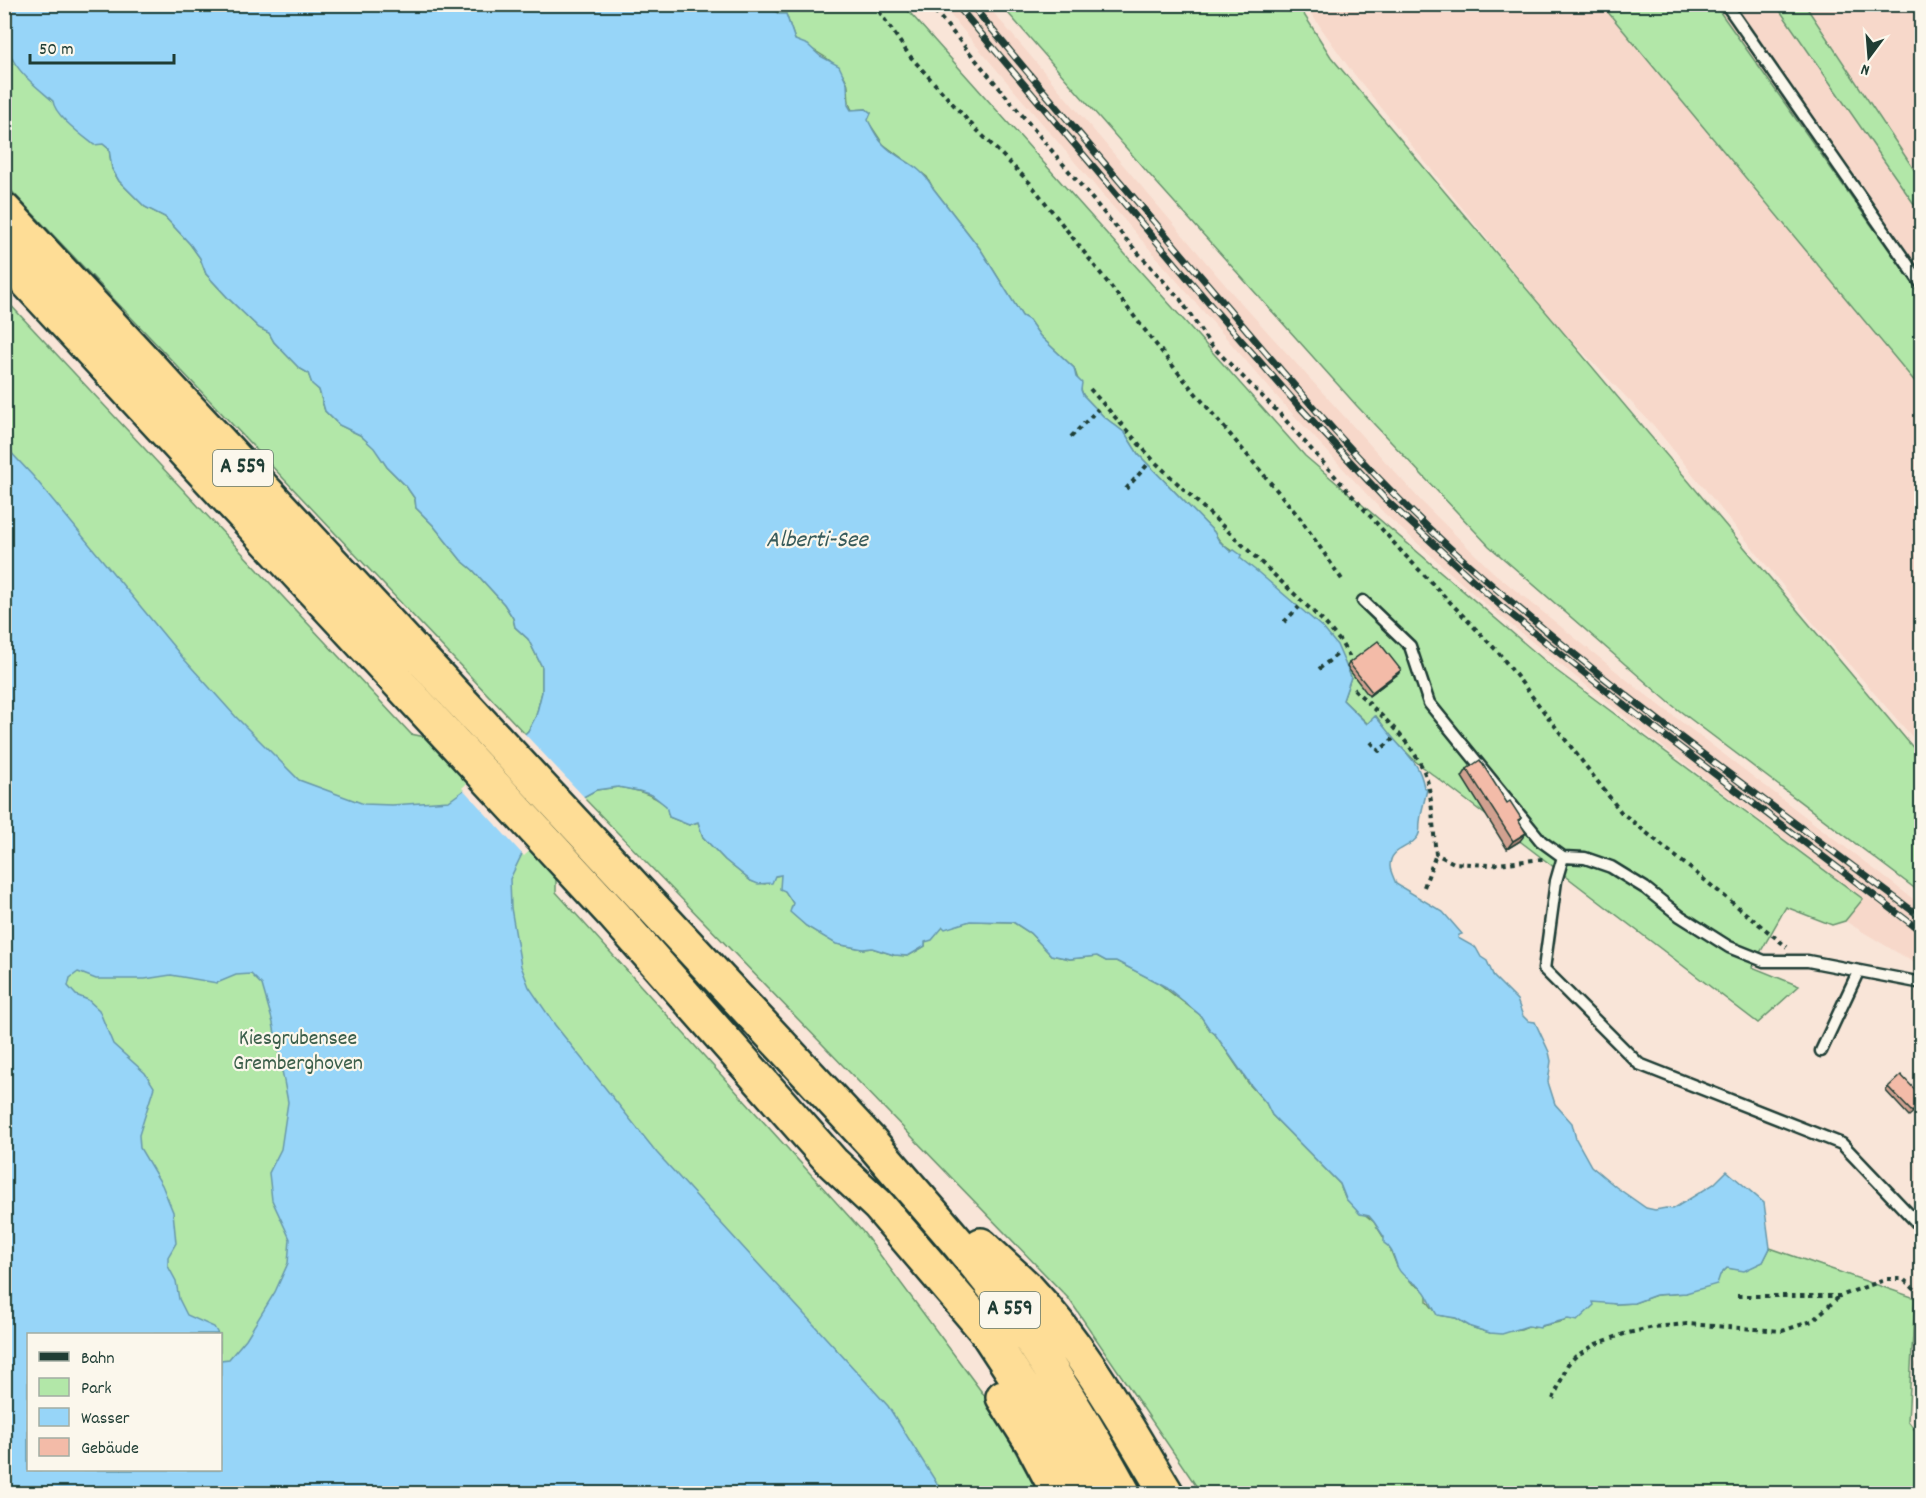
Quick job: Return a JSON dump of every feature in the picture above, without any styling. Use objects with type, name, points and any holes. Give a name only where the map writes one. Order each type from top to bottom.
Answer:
[{"type":"highway","name":"A 559","points":[[4,210],[872,1143],[958,1242],[1009,1308],[1091,1433],[1124,1494]]},
{"type":"highway","name":"A 559","points":[[4,257],[568,865],[832,1162],[879,1206],[985,1330],[1068,1456],[1088,1494]]},
{"type":"highway","points":[[872,1143],[1028,1290],[1070,1340],[1097,1378],[1167,1494]]},
{"type":"highway","points":[[832,1162],[982,1367],[1032,1443],[1059,1494]]},
{"type":"lane","points":[[1726,4],[1922,285]]},
{"type":"lane","points":[[1363,601],[1410,646],[1429,703],[1541,841],[1563,857],[1585,858],[1611,867],[1645,888],[1680,916],[1729,947],[1764,961],[1808,961],[1922,983]]},
{"type":"lane","points":[[1563,857],[1556,881],[1545,969],[1639,1064],[1842,1144],[1922,1228]]},
{"type":"lane","points":[[1821,1052],[1858,972]]},
{"type":"path","points":[[874,4],[909,55],[970,123],[1030,183],[1176,370],[1300,518],[1343,581]]},
{"type":"path","points":[[929,4],[1130,244],[1180,299],[1209,343],[1281,415],[1401,551],[1498,652],[1621,812],[1781,942],[1808,961]]},
{"type":"path","points":[[1090,389],[1162,469],[1325,623],[1351,659]]},
{"type":"path","points":[[1071,437],[1098,409]]},
{"type":"path","points":[[1126,489],[1148,464]]},
{"type":"path","points":[[1284,622],[1299,607]]},
{"type":"path","points":[[1319,669],[1340,652]]},
{"type":"path","points":[[1354,689],[1398,733],[1420,762],[1428,783],[1436,854],[1424,887]]},
{"type":"path","points":[[1371,742],[1379,751],[1393,739]]},
{"type":"path","points":[[1436,854],[1454,863],[1489,865],[1563,857]]},
{"type":"path","points":[[1737,1296],[1840,1296],[1887,1279],[1903,1279],[1921,1295],[1918,1380],[1922,1388]]},
{"type":"path","points":[[1553,1399],[1568,1364],[1576,1356],[1596,1344],[1654,1327],[1687,1324],[1782,1331],[1812,1321],[1840,1296]]},
{"type":"shaded area","points":[[942,5],[987,5],[1233,294],[1422,502],[1493,572],[1637,688],[1921,905],[1921,967],[1845,921],[1863,898],[1662,746],[1485,604],[1385,514],[1279,399]]},
{"type":"shaded area","points":[[1305,5],[1602,5],[1921,389],[1921,747],[1809,618],[1654,426],[1556,324],[1350,69]]},
{"type":"shaded area","points":[[1715,5],[1776,5],[1796,32],[1921,214],[1921,295]]},
{"type":"shaded area","points":[[1805,5],[1921,5],[1921,180],[1812,15]]},
{"type":"green space","points":[[766,5],[903,5],[1305,456],[1557,671],[1863,899],[1845,921],[1832,925],[1786,907],[1752,967],[1799,986],[1758,1023],[1415,761],[1393,739],[1376,716],[1368,724],[1343,700],[1351,677],[1343,660],[1332,645],[1295,605],[1239,558],[1241,555],[1222,543],[1138,454],[1125,433],[1103,416],[1083,395],[1074,368],[1040,336],[1029,320],[1022,316],[981,250],[927,177],[883,144],[867,120],[871,113],[866,109],[852,110],[847,82],[838,68],[825,57],[795,40],[786,14],[779,14]]},
{"type":"green space","points":[[1001,5],[1298,5],[1331,57],[1921,757],[1921,893],[1672,705],[1489,546],[1357,406]]},
{"type":"green space","points":[[1602,5],[1715,5],[1921,295],[1921,389]]},
{"type":"green space","points":[[1776,5],[1805,5],[1921,180],[1921,214]]},
{"type":"green space","points":[[4,29],[22,72],[109,149],[112,169],[119,181],[145,207],[165,217],[190,244],[200,258],[206,274],[259,328],[269,333],[274,342],[299,368],[308,373],[312,383],[319,390],[325,411],[339,425],[360,435],[375,448],[387,467],[415,499],[416,508],[461,560],[504,604],[513,618],[515,627],[528,639],[542,667],[542,692],[536,716],[525,734],[5,184]]},
{"type":"green space","name":"Kiesgrubensee Gremberghoven","points":[[4,298],[411,734],[425,737],[556,877],[556,892],[863,1232],[984,1395],[1038,1493],[5,1493]]},
{"type":"green space","points":[[618,787],[656,798],[667,806],[669,817],[689,825],[698,822],[703,837],[725,860],[751,881],[765,884],[775,876],[781,875],[785,891],[793,903],[791,912],[806,926],[837,944],[863,949],[872,948],[894,955],[908,956],[925,946],[925,942],[943,927],[970,921],[1013,922],[1030,933],[1051,955],[1070,959],[1097,956],[1106,961],[1116,961],[1157,982],[1200,1015],[1249,1084],[1266,1103],[1272,1115],[1340,1184],[1346,1199],[1374,1222],[1389,1246],[1397,1266],[1412,1283],[1424,1290],[1427,1301],[1438,1315],[1456,1318],[1471,1327],[1490,1333],[1528,1326],[1533,1328],[1564,1321],[1592,1302],[1634,1303],[1656,1295],[1686,1293],[1720,1275],[1727,1268],[1744,1270],[1763,1262],[1770,1248],[1915,1298],[1908,1421],[1921,1438],[1921,1493],[1201,1493],[1069,1299],[583,797],[596,790]]},
{"type":"water","name":"Alberti-See","points":[[5,5],[766,5],[779,14],[786,14],[795,40],[808,45],[820,56],[839,66],[847,83],[848,105],[851,110],[866,109],[871,113],[868,120],[881,141],[927,179],[981,250],[1022,316],[1029,320],[1040,336],[1074,368],[1076,377],[1082,383],[1083,395],[1103,416],[1125,433],[1138,454],[1214,532],[1219,541],[1231,552],[1234,550],[1241,555],[1240,558],[1323,628],[1337,645],[1351,677],[1343,700],[1367,724],[1375,716],[1413,760],[1424,787],[1427,789],[1418,836],[1411,844],[1393,855],[1391,860],[1390,868],[1396,884],[1443,912],[1462,934],[1458,938],[1476,948],[1481,957],[1487,961],[1494,977],[1517,1000],[1523,1016],[1528,1021],[1535,1022],[1549,1052],[1551,1061],[1548,1082],[1555,1104],[1572,1123],[1576,1139],[1591,1166],[1646,1208],[1655,1210],[1673,1209],[1714,1184],[1727,1171],[1764,1203],[1770,1248],[1763,1262],[1744,1271],[1727,1268],[1720,1275],[1717,1284],[1686,1293],[1656,1295],[1634,1303],[1593,1302],[1594,1305],[1577,1321],[1568,1319],[1540,1328],[1528,1326],[1502,1334],[1490,1333],[1471,1327],[1456,1318],[1437,1315],[1423,1290],[1400,1272],[1391,1251],[1384,1243],[1384,1237],[1374,1222],[1369,1216],[1360,1214],[1346,1199],[1340,1184],[1272,1115],[1266,1103],[1200,1015],[1166,987],[1116,961],[1106,961],[1097,956],[1070,959],[1051,955],[1030,933],[1013,922],[970,921],[945,929],[943,927],[932,940],[925,942],[925,946],[908,956],[894,955],[872,948],[863,949],[836,944],[806,926],[790,912],[793,903],[785,891],[780,889],[781,875],[775,876],[772,883],[758,884],[751,881],[725,860],[703,837],[698,822],[689,825],[669,817],[666,806],[652,795],[618,787],[596,790],[583,797],[522,854],[510,879],[511,908],[521,966],[529,987],[555,1025],[657,1153],[888,1406],[943,1493],[5,1493],[4,445],[33,476],[183,658],[236,717],[299,780],[364,804],[392,805],[449,801],[528,731],[536,716],[542,692],[542,667],[528,639],[515,627],[513,618],[504,604],[461,560],[416,508],[415,499],[406,486],[387,467],[374,448],[360,435],[339,425],[325,411],[319,390],[312,384],[308,373],[299,368],[274,342],[269,333],[259,328],[206,274],[200,258],[190,244],[165,217],[145,207],[119,181],[112,169],[109,149],[103,144],[94,145],[76,131],[58,113],[53,101],[21,71],[13,60],[6,33]],"holes":[[[78,972],[96,979],[145,979],[171,975],[217,983],[236,975],[251,974],[262,985],[273,1023],[288,1102],[281,1149],[269,1173],[272,1200],[290,1239],[288,1263],[275,1292],[246,1339],[229,1359],[222,1360],[222,1471],[27,1471],[27,1333],[217,1333],[214,1327],[187,1315],[179,1299],[176,1281],[168,1266],[168,1257],[176,1243],[173,1212],[162,1185],[140,1148],[139,1135],[154,1087],[145,1073],[113,1044],[99,1010],[88,1000],[76,995],[68,986],[70,978]]]},
{"type":"pier","points":[[523,732],[586,799],[524,856],[462,788]]},
{"type":"building","points":[[1378,641],[1401,670],[1372,692],[1349,663]]},
{"type":"building","points":[[1480,760],[1507,803],[1510,801],[1521,818],[1518,820],[1526,833],[1513,841],[1467,769]]},
{"type":"building","points":[[1901,1075],[1922,1097],[1922,1103],[1912,1112],[1888,1087]]},
{"type":"railway","points":[[956,4],[1212,307],[1296,403],[1385,499],[1502,607],[1627,707],[1922,932]]},
{"type":"railway","points":[[971,4],[1282,371],[1363,462],[1420,520],[1506,597],[1622,692],[1922,918]]}]
